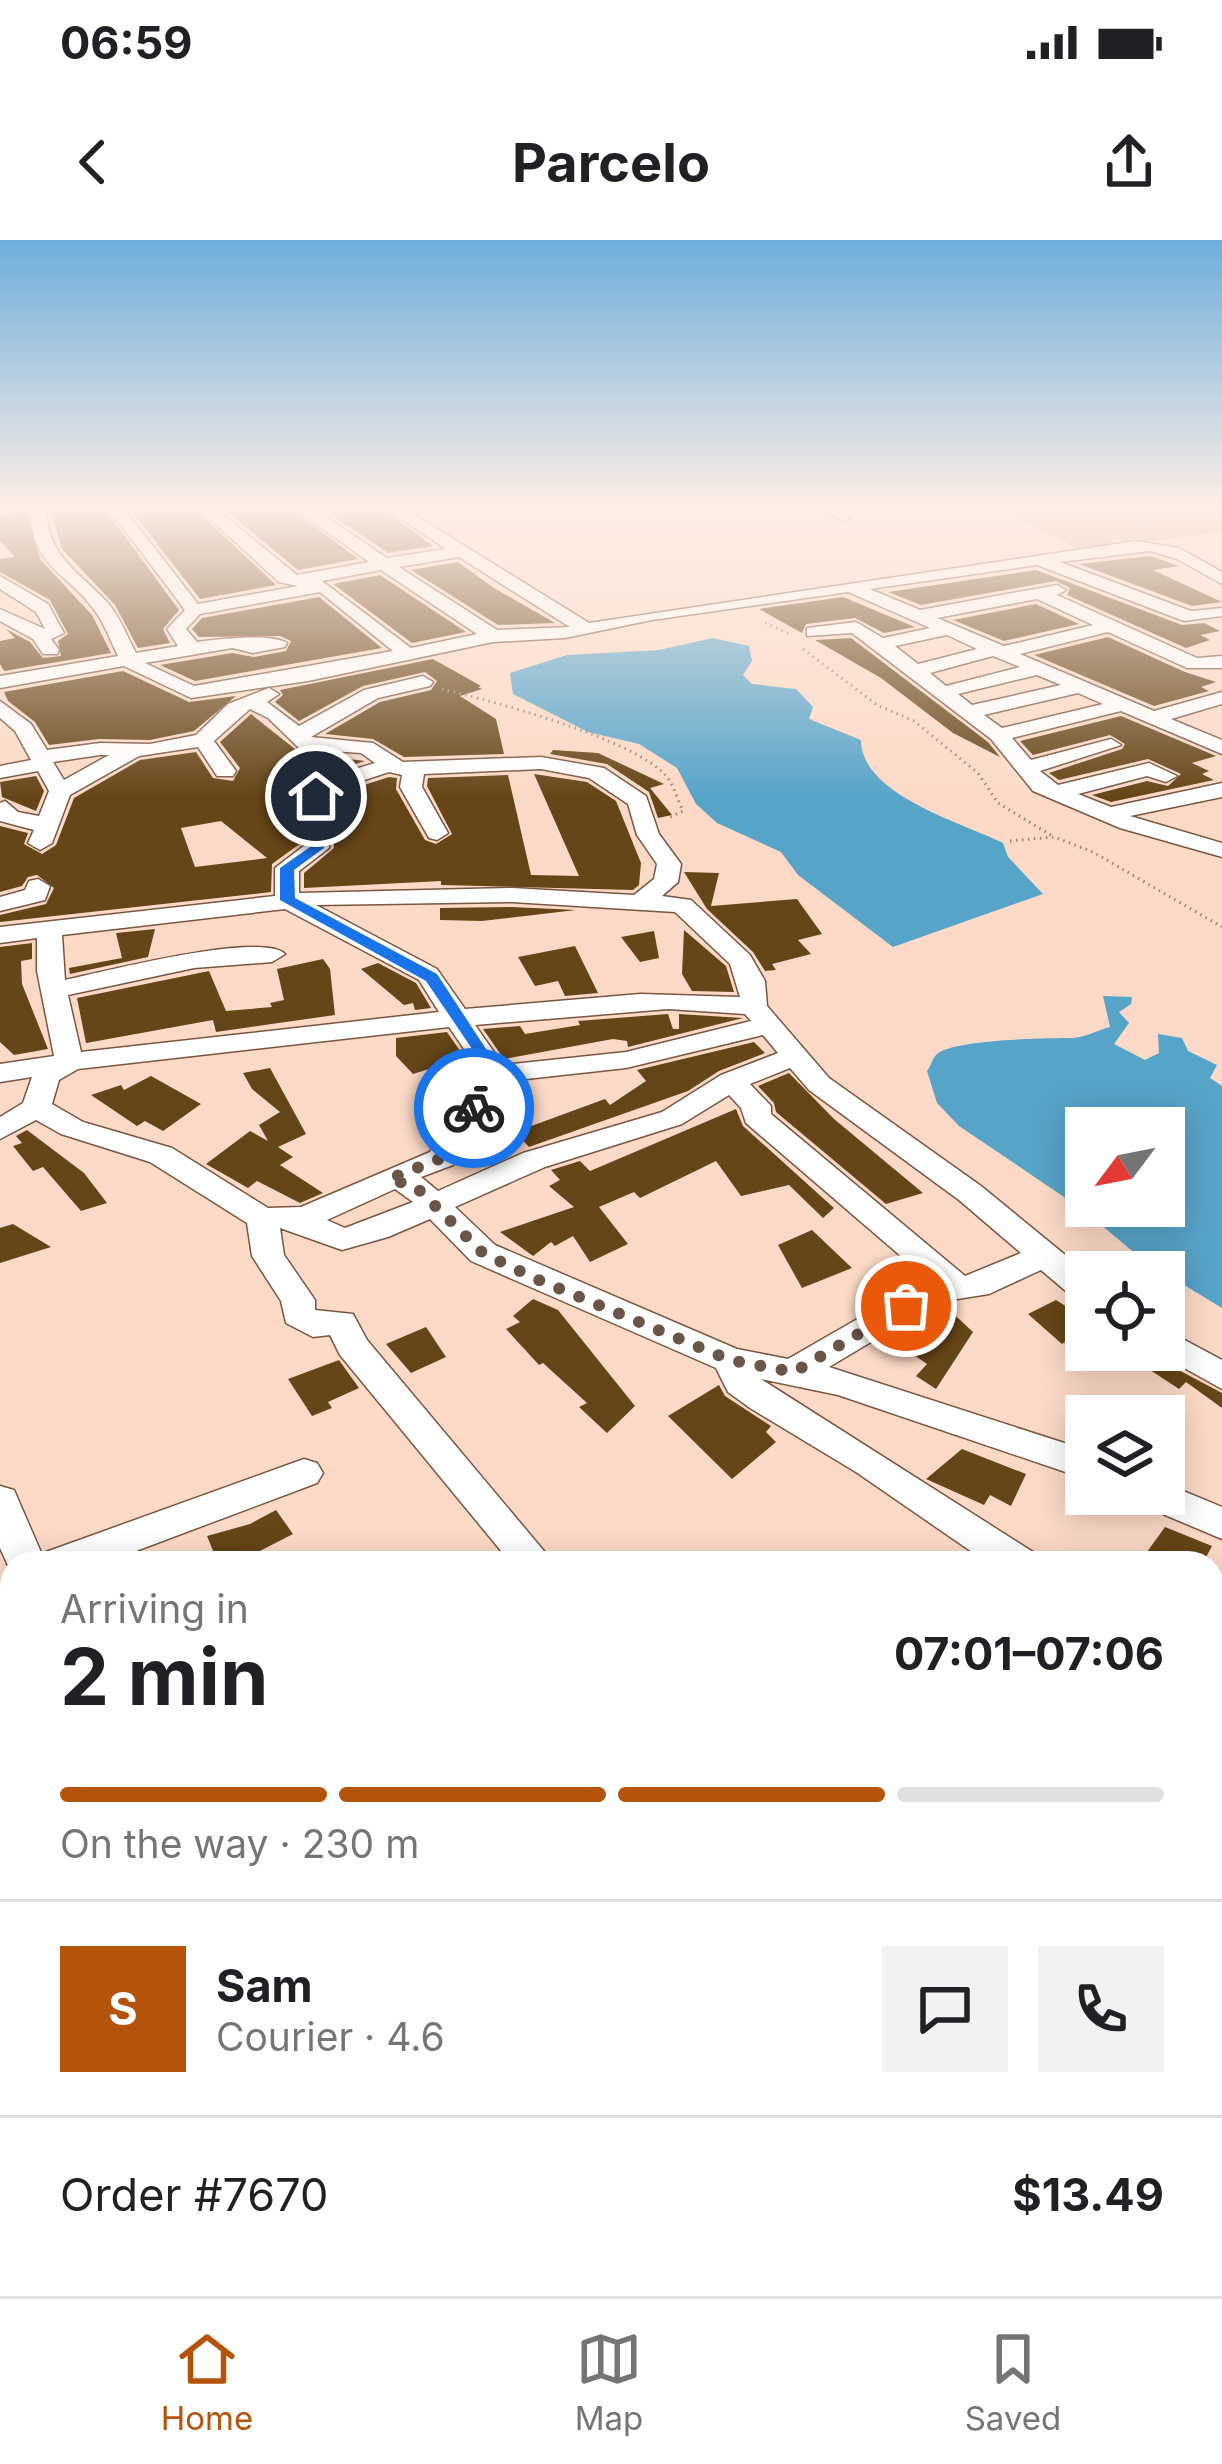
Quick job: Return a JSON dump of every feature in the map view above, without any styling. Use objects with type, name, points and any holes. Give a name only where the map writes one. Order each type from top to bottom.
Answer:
[{"type":"street","points":[[39,635],[55,633],[54,620],[40,605]]},
{"type":"street","points":[[100,605],[131,660],[191,692],[308,675],[493,636],[526,638],[735,605]]},
{"type":"street","points":[[190,605],[194,610]]},
{"type":"street","points":[[187,653],[188,642],[176,628],[194,610],[239,611],[259,605]]},
{"type":"street","points":[[347,605],[405,652]]},
{"type":"street","points":[[446,605],[493,636]]},
{"type":"street","points":[[548,605],[583,627]]},
{"type":"street","points":[[892,605],[1222,748]]},
{"type":"street","points":[[918,616],[978,605]]},
{"type":"street","points":[[1067,605],[1194,664],[1222,662]]},
{"type":"street","points":[[1162,605],[1190,617],[1215,616]]},
{"type":"street","points":[[0,614],[39,635],[50,648],[33,676]]},
{"type":"street","points":[[813,632],[856,626],[998,735],[1024,769],[1054,793],[1108,816],[1222,850]]},
{"type":"street","points":[[915,671],[1106,627]]},
{"type":"street","points":[[880,644],[950,629]]},
{"type":"street","points":[[0,682],[232,642],[253,647],[271,637],[308,675]]},
{"type":"street","points":[[940,693],[1037,669]]},
{"type":"street","points":[[0,772],[100,749],[135,750],[203,740],[211,737],[224,716],[308,675]]},
{"type":"street","points":[[297,736],[368,695],[423,682]]},
{"type":"street","points":[[965,713],[1078,687]]},
{"type":"street","points":[[1150,718],[1222,698]]},
{"type":"street","points":[[251,702],[274,714],[307,745],[366,747],[402,767],[437,833]]},
{"type":"street","points":[[998,735],[1122,705]]},
{"type":"street","points":[[1,713],[24,728],[60,791]]},
{"type":"street","points":[[203,740],[225,771]]},
{"type":"street","points":[[1024,769],[1111,745]]},
{"type":"street","points":[[5,808],[8,815],[44,832],[60,791],[135,750]]},
{"type":"street","points":[[287,900],[287,868],[317,848],[316,788],[402,767],[513,762],[572,766],[627,791],[640,805],[670,869],[666,882],[641,901]]},
{"type":"street","points":[[1054,793],[1149,769],[1166,776]]},
{"type":"street","points":[[1108,816],[1150,800],[1183,800],[1222,790]]},
{"type":"street","points":[[0,904],[36,895],[38,886]]},
{"type":"street","points":[[0,935],[287,900],[396,894],[666,902],[691,911],[741,960],[761,1016],[847,1107],[970,1193],[1065,1272]]},
{"type":"street","points":[[280,1218],[442,1158],[464,1115],[488,1097],[495,1075],[423,971],[287,900]]},
{"type":"street","points":[[49,929],[54,990],[69,1063]]},
{"type":"street","points":[[54,990],[194,960],[272,954]]},
{"type":"street","points":[[0,1073],[457,1015],[685,998],[761,1016]]},
{"type":"street","points":[[495,1075],[626,1060],[761,1016]]},
{"type":"street","points":[[36,1107],[72,1128],[160,1155],[280,1218],[342,1240],[377,1230],[566,1149],[672,1118],[731,1081],[795,1056]]},
{"type":"street","points":[[0,1130],[36,1107],[46,1076],[69,1063]]},
{"type":"street","points":[[731,1081],[756,1106],[756,1117],[957,1287]]},
{"type":"street","points":[[389,1179],[415,1186],[430,1206],[483,1253],[730,1360],[842,1383],[1065,1458]]},
{"type":"street","points":[[280,1218],[268,1256],[298,1300],[298,1315],[313,1325],[341,1322],[352,1346],[524,1551]]},
{"type":"street","points":[[794,1372],[906,1306],[957,1287],[976,1286],[1044,1255]]},
{"type":"street","points":[[1185,1354],[1222,1376]]},
{"type":"street","points":[[730,1360],[741,1383],[763,1399],[869,1462],[1001,1551]]},
{"type":"street","points":[[93,1551],[304,1473]]},
{"type":"street","points":[[0,1501],[21,1551]]},
{"type":"street","points":[[1185,1508],[1222,1524]]},
{"type":"path","points":[[765,623],[790,633],[813,660],[878,705],[914,721],[978,773],[980,782],[998,801],[1027,824],[1094,852],[1222,927]]},
{"type":"path","points":[[423,682],[506,704],[646,760],[666,776],[683,811],[645,823]]},
{"type":"path","points":[[1010,841],[1054,836]]},
{"type":"water","points":[[713,638],[749,646],[752,661],[743,675],[752,684],[796,689],[813,707],[809,719],[861,740],[865,759],[895,791],[1003,843],[1008,857],[1043,894],[893,947],[798,875],[781,852],[717,823],[696,804],[677,768],[639,744],[588,732],[513,694],[510,673],[567,655],[659,650]]},
{"type":"water","points":[[1103,996],[1132,997],[1131,1004],[1119,1012],[1129,1023],[1114,1044],[1145,1060],[1159,1053],[1158,1034],[1182,1038],[1188,1051],[1217,1065],[1210,1078],[1222,1086],[1222,1308],[1185,1286],[1185,1251],[1132,1251],[1104,1227],[1185,1227],[1185,1107],[1065,1107],[1065,1198],[959,1126],[937,1103],[927,1071],[945,1050],[1001,1041],[1074,1038],[1110,1027]]},
{"type":"building","points":[[53,605],[83,605],[111,653],[4,671],[0,664],[0,641],[15,638],[6,629],[30,642],[43,658],[61,656],[58,641],[68,634]]},
{"type":"building","points":[[115,605],[175,605],[179,610],[163,629],[170,643],[138,648]]},
{"type":"building","points":[[275,605],[329,605],[382,648],[195,681],[160,665],[232,653],[254,657],[286,651],[291,641],[280,636],[199,637],[192,629],[202,618]]},
{"type":"building","points":[[361,605],[425,605],[466,632],[412,643]]},
{"type":"building","points":[[466,605],[524,605],[555,623],[498,625]]},
{"type":"building","points":[[862,605],[915,627],[884,633],[855,618],[806,624],[802,633],[759,609]]},
{"type":"building","points":[[1038,605],[1079,624],[1004,641],[953,620]]},
{"type":"building","points":[[1089,605],[1129,605],[1182,625],[1204,623],[1220,631],[1200,635],[1210,640],[1186,648]]},
{"type":"building","points":[[1108,637],[1216,682],[1201,687],[1209,691],[1154,706],[1034,655]]},
{"type":"building","points":[[851,638],[988,742],[1000,757],[953,733],[881,678],[815,640]]},
{"type":"building","points":[[433,659],[481,686],[460,696],[496,719],[504,754],[404,757],[373,739],[325,734],[380,702],[431,690],[437,681],[425,672],[363,686],[299,721],[275,702],[283,695],[280,690]]},
{"type":"building","points":[[123,671],[189,702],[236,696],[194,731],[150,740],[49,745],[35,722],[8,701],[4,692]]},
{"type":"building","points":[[251,714],[300,753],[365,761],[305,780],[301,843],[272,864],[271,892],[0,922],[0,915],[46,904],[54,888],[37,875],[28,877],[22,886],[0,892],[0,826],[28,833],[24,844],[42,854],[56,845],[74,798],[140,760],[196,752],[213,778],[233,781],[240,768],[220,742]],"holes":[[[221,821],[267,858],[195,867],[181,828]]]},
{"type":"building","points":[[1121,716],[1216,756],[1192,763],[1209,771],[1202,774],[1214,780],[1111,802],[1092,795],[1147,781],[1168,786],[1181,774],[1148,759],[1059,780],[1049,773],[1122,749],[1125,744],[1110,735],[1033,755],[1020,741]]},
{"type":"building","points":[[553,750],[598,753],[664,784],[650,788],[672,815],[658,818],[649,792],[607,764],[550,754]]},
{"type":"building","points":[[534,774],[587,782],[616,801],[641,863],[639,885],[633,890],[441,885],[441,881],[304,888],[304,873],[334,848],[333,795],[389,777],[397,778],[396,789],[425,840],[436,844],[452,834],[427,786],[428,778],[508,775],[531,875],[579,876]]},
{"type":"building","points":[[36,776],[44,791],[36,811],[2,797],[0,782]]},
{"type":"building","points":[[684,872],[719,873],[711,906],[797,899],[822,934],[798,940],[811,954],[772,964],[776,970],[765,971],[753,952],[707,909]]},
{"type":"building","points":[[440,908],[576,910],[482,921],[440,920]]},
{"type":"building","points":[[155,929],[148,957],[70,974],[69,968],[122,958],[116,933]]},
{"type":"building","points":[[684,930],[726,966],[734,992],[692,991],[682,974]]},
{"type":"building","points":[[654,931],[659,958],[640,962],[621,937]]},
{"type":"building","points":[[32,943],[32,959],[21,961],[22,984],[48,1049],[14,1055],[0,1042],[0,947]]},
{"type":"building","points":[[575,946],[598,993],[565,996],[558,981],[535,986],[518,957]]},
{"type":"building","points":[[323,959],[330,969],[335,1015],[216,1032],[213,1020],[86,1043],[77,998],[209,971],[226,1011],[272,1007],[270,1003],[284,1000],[277,969]]},
{"type":"building","points":[[378,963],[416,983],[431,1008],[415,1010],[413,1003],[404,1005],[361,969]]},
{"type":"building","points":[[668,1014],[673,1029],[679,1029],[679,1014],[743,1018],[628,1047],[627,1041],[613,1039],[504,1059],[483,1029],[520,1026],[525,1034],[580,1025],[578,1021]]},
{"type":"building","points":[[447,1032],[465,1058],[413,1074],[396,1056],[396,1038]]},
{"type":"building","points":[[754,1042],[765,1053],[719,1071],[688,1091],[529,1147],[515,1132],[605,1099],[610,1105],[646,1081],[637,1070]]},
{"type":"building","points":[[270,1068],[306,1134],[278,1147],[293,1157],[280,1165],[323,1193],[300,1203],[257,1181],[248,1188],[206,1164],[250,1131],[268,1141],[259,1125],[280,1112],[252,1089],[243,1073]]},
{"type":"building","points":[[789,1073],[834,1119],[923,1193],[886,1204],[776,1112],[758,1086]]},
{"type":"building","points":[[151,1076],[201,1104],[163,1131],[145,1121],[137,1126],[91,1095],[121,1085],[124,1090]]},
{"type":"building","points":[[736,1109],[743,1126],[834,1208],[823,1218],[789,1185],[741,1196],[716,1161],[640,1198],[634,1192],[599,1207],[628,1244],[590,1262],[573,1236],[555,1246],[551,1242],[533,1256],[500,1232],[574,1207],[549,1186],[560,1180],[551,1170],[580,1161],[590,1171]]},
{"type":"building","points":[[27,1130],[84,1173],[107,1203],[81,1211],[43,1167],[33,1171],[13,1146],[22,1143],[16,1136]]},
{"type":"building","points":[[13,1224],[51,1247],[0,1263],[0,1228]]},
{"type":"building","points":[[812,1230],[852,1268],[802,1288],[778,1245]]},
{"type":"building","points":[[533,1299],[558,1310],[635,1406],[607,1433],[579,1407],[587,1403],[543,1363],[539,1365],[506,1329],[520,1322],[513,1316]]},
{"type":"building","points":[[1056,1300],[1065,1306],[1065,1342],[1062,1344],[1028,1314]]},
{"type":"building","points":[[946,1307],[973,1332],[936,1389],[916,1376],[927,1364],[888,1337]]},
{"type":"building","points":[[426,1327],[446,1357],[411,1373],[386,1344]]},
{"type":"building","points":[[339,1360],[359,1388],[328,1402],[332,1408],[312,1416],[288,1379]]},
{"type":"building","points":[[1152,1371],[1181,1371],[1222,1393],[1222,1408],[1186,1382],[1179,1389]]},
{"type":"building","points":[[719,1385],[725,1396],[771,1426],[766,1432],[776,1442],[732,1479],[668,1416]]},
{"type":"building","points":[[962,1449],[1026,1474],[1011,1506],[990,1495],[984,1505],[926,1479]]},
{"type":"building","points":[[276,1510],[293,1534],[260,1551],[213,1551],[207,1536],[250,1524]]},
{"type":"building","points":[[1165,1527],[1212,1546],[1209,1551],[1148,1551]]},
{"type":"way so far","points":[[474,1108],[464,1115],[442,1158],[389,1179],[415,1186],[469,1243],[534,1278],[730,1360],[794,1372],[906,1306]]},
{"type":"route","points":[[316,796],[317,848],[285,871],[287,900],[431,978],[492,1065],[495,1075],[488,1097],[474,1108]]}]
